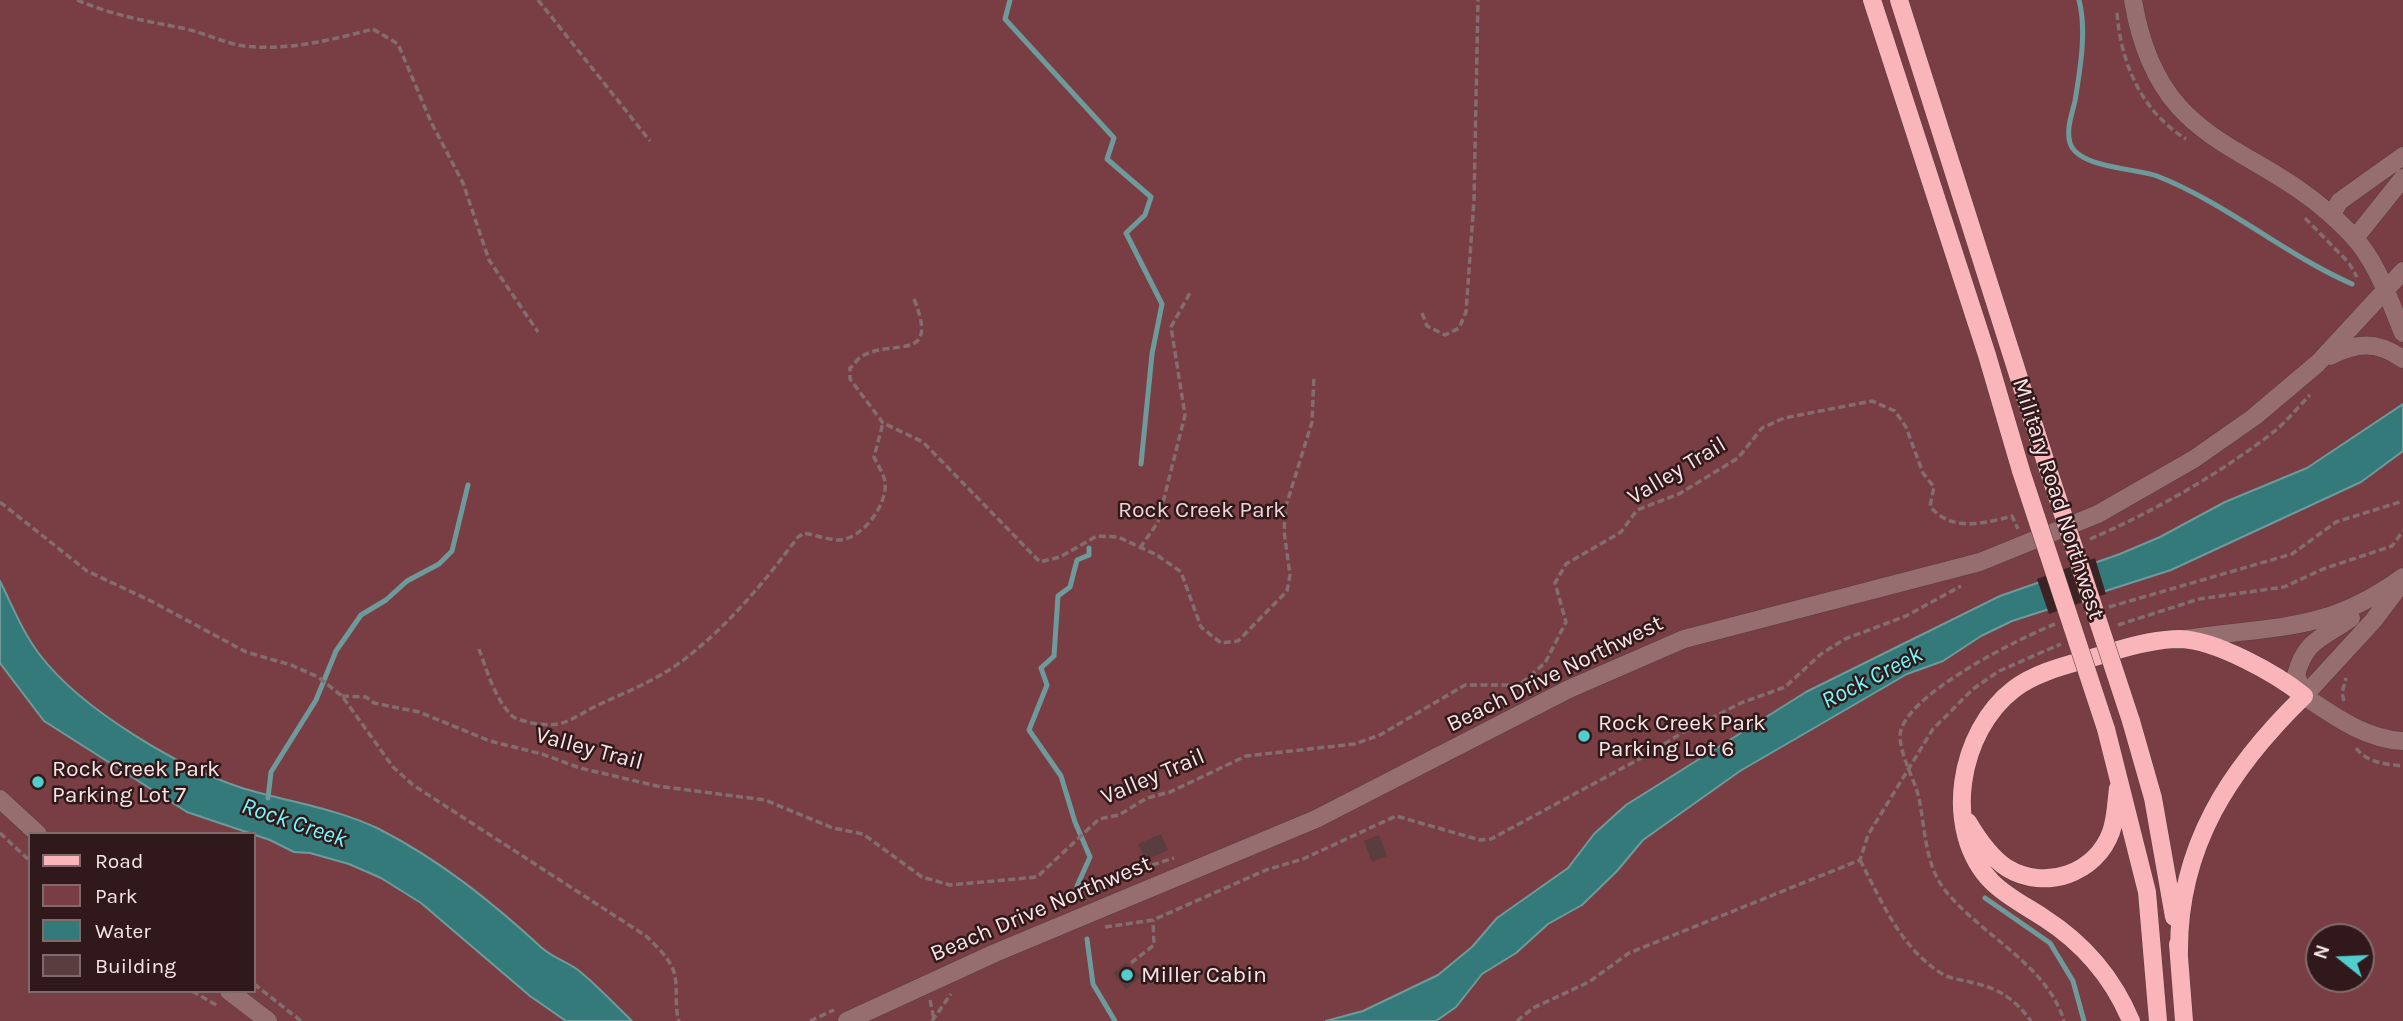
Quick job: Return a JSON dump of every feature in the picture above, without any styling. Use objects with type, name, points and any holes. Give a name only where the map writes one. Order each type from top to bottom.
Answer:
[{"type":"main road","name":"Military Road Northwest","points":[[1872,0],[2119,773],[2147,892],[2158,1021]]},
{"type":"main road","name":"Military Road Northwest","points":[[1899,0],[2131,721],[2161,838],[2179,953],[2184,1021]]},
{"type":"main road","points":[[2131,1021],[2118,994],[2094,959],[2053,924],[2002,891],[1983,872],[1972,855],[1964,816],[1965,768],[1975,738],[1993,708],[2014,689],[2039,676],[2125,647],[2180,639],[2200,642],[2249,663],[2304,696],[2245,759],[2217,801],[2202,835],[2179,913],[2179,953]]},
{"type":"main road","points":[[1964,816],[1987,850],[2005,867],[2033,878],[2064,876],[2092,860],[2107,841],[2115,817],[2119,773]]},
{"type":"street","points":[[2133,0],[2153,71],[2180,112],[2211,137],[2308,195],[2355,238],[2386,290],[2403,332]]},
{"type":"street","points":[[2331,215],[2340,201],[2403,156]]},
{"type":"street","points":[[2355,238],[2403,178]]},
{"type":"street","name":"Beach Drive Northwest","points":[[847,1021],[995,953],[1316,819],[1569,689],[1684,639],[1980,562],[2098,514],[2169,474],[2242,426],[2318,363],[2403,271]]},
{"type":"street","points":[[2318,363],[2350,346],[2363,344],[2380,347],[2403,359]]},
{"type":"street","points":[[2403,579],[2347,622],[2324,633],[2306,650],[2296,675],[2304,696],[2348,724],[2373,735],[2403,741]]},
{"type":"street","points":[[2304,696],[2373,621],[2403,579]]},
{"type":"street","points":[[2180,639],[2294,626],[2332,616],[2378,596]]},
{"type":"street","points":[[0,799],[35,832]]},
{"type":"street","points":[[232,993],[268,1021]]},
{"type":"path","points":[[77,0],[106,13],[185,28],[243,46],[279,47],[333,40],[373,29],[398,44],[431,122],[463,183],[489,260],[538,332]]},
{"type":"path","points":[[538,0],[590,70],[650,141]]},
{"type":"path","points":[[1422,313],[1427,326],[1445,335],[1459,328],[1466,312],[1474,200],[1478,0]]},
{"type":"path","points":[[2349,263],[2357,276]]},
{"type":"path","points":[[1140,548],[1158,522],[1185,415],[1171,327],[1191,291]]},
{"type":"path","points":[[914,299],[924,324],[920,337],[907,347],[862,356],[850,368],[850,379],[883,424],[923,442],[1040,562],[1060,557],[1097,536],[1118,537],[1181,572],[1201,627],[1221,643],[1238,641],[1287,591],[1290,575],[1284,531],[1286,506],[1312,422],[1314,376]]},
{"type":"path","name":"Valley Trail","points":[[0,502],[87,571],[151,601],[246,652],[291,665],[318,677],[342,696],[366,697],[374,703],[419,712],[490,741],[542,754],[580,768],[657,786],[765,800],[833,828],[863,834],[922,877],[950,885],[1018,881],[1037,877],[1100,819],[1119,815],[1147,798],[1170,792],[1246,756],[1354,744],[1380,735],[1419,709],[1465,685],[1519,685],[1545,663],[1566,622],[1555,583],[1566,564],[1621,532],[1637,510],[1679,494],[1738,458],[1762,428],[1784,418],[1872,401],[1895,411],[1906,427],[1923,473],[1934,487],[1930,506],[1938,517],[1965,524],[1983,524],[2012,516],[2025,544]]},
{"type":"path","points":[[478,649],[493,687],[507,709],[513,717],[526,721],[551,726],[567,723],[632,689],[685,659],[751,597],[798,537],[804,533],[837,540],[866,527],[885,489],[886,479],[874,457],[883,424]]},
{"type":"path","points":[[2104,609],[2292,554],[2336,522],[2403,501]]},
{"type":"path","points":[[1095,929],[1153,920],[1266,870],[1303,859],[1396,816],[1480,840],[1491,839],[1645,756],[1682,733],[1741,703],[1786,687],[1821,654],[1845,639],[1906,616],[1970,583]]},
{"type":"path","points":[[2064,1021],[2058,1000],[2040,979],[1977,924],[1943,888],[1928,852],[1918,796],[1900,736],[1904,722],[1917,707],[1955,676],[2001,648],[2066,621]]},
{"type":"path","points":[[2344,704],[2342,693],[2353,667]]},
{"type":"path","points":[[342,696],[393,767],[413,785],[646,936],[664,954],[675,975],[674,1006],[679,1021]]},
{"type":"path","points":[[2351,740],[2362,755],[2381,763],[2403,766]]},
{"type":"path","points":[[1910,768],[1867,835],[1860,860],[1904,942],[1924,962],[1948,977],[1991,986],[2016,1001],[2031,1021]]},
{"type":"path","points":[[0,833],[28,859]]},
{"type":"path","points":[[1517,1021],[1533,1008],[1589,982],[1629,953],[1860,860]]},
{"type":"path","points":[[1131,963],[1154,945],[1153,920]]},
{"type":"path","points":[[256,986],[301,1021]]},
{"type":"green space","name":"Rock Creek Park","points":[[0,0],[2403,0],[2403,1021],[0,1021]]},
{"type":"water","name":"Rock Creek","points":[[2403,404],[2403,451],[2361,482],[2171,570],[2012,621],[1981,636],[1943,661],[1907,674],[1740,771],[1643,840],[1617,871],[1582,905],[1548,924],[1516,953],[1482,974],[1456,1007],[1436,1021],[1326,1021],[1363,1011],[1438,975],[1472,947],[1497,918],[1568,868],[1594,834],[1626,805],[1806,692],[2000,596],[2120,554],[2160,537],[2225,502],[2307,468]]},
{"type":"water","name":"Rock Creek","points":[[0,581],[23,628],[40,655],[80,696],[132,734],[189,766],[242,788],[346,816],[401,841],[465,883],[546,951],[578,970],[632,1021],[566,1021],[530,996],[421,903],[381,878],[349,864],[310,853],[294,852],[256,835],[256,832],[246,832],[187,812],[44,721],[0,663]]},
{"type":"pier","points":[[2095,558],[2106,594],[2049,614],[2037,579]]},
{"type":"building","points":[[1161,834],[1168,850],[1146,860],[1138,844]]},
{"type":"building","points":[[1379,835],[1387,856],[1372,862],[1364,841]]},
{"type":"building","name":"Miller Cabin","points":[[1126,963],[1142,976],[1126,989],[1113,973]]},
{"type":"waterway","points":[[1010,0],[1005,19],[1114,138],[1107,159],[1151,197],[1145,215],[1126,233],[1162,304],[1152,354],[1141,464]]},
{"type":"waterway","points":[[2079,0],[2082,50],[2069,132],[2070,143],[2075,151],[2095,162],[2147,173],[2182,187],[2352,284]]},
{"type":"waterway","name":"Rock Creek","points":[[268,798],[271,772],[316,700],[336,651],[361,615],[386,600],[407,581],[439,564],[452,551],[468,485]]},
{"type":"waterway","points":[[1077,886],[1090,857],[1075,822],[1061,776],[1029,730],[1047,685],[1041,668],[1054,656],[1058,596],[1070,587],[1077,560],[1089,555],[1089,548]]},
{"type":"waterway","points":[[1985,898],[2050,943],[2073,981],[2084,1021]]},
{"type":"waterway","points":[[1087,939],[1093,984],[1115,1021]]},
{"type":"place","name":"Rock Creek Park Parking Lot 6","points":[[1584,736]]},
{"type":"place","name":"Rock Creek Park Parking Lot 7","points":[[38,782]]},
{"type":"place","name":"Miller Cabin","points":[[1127,975]]}]
